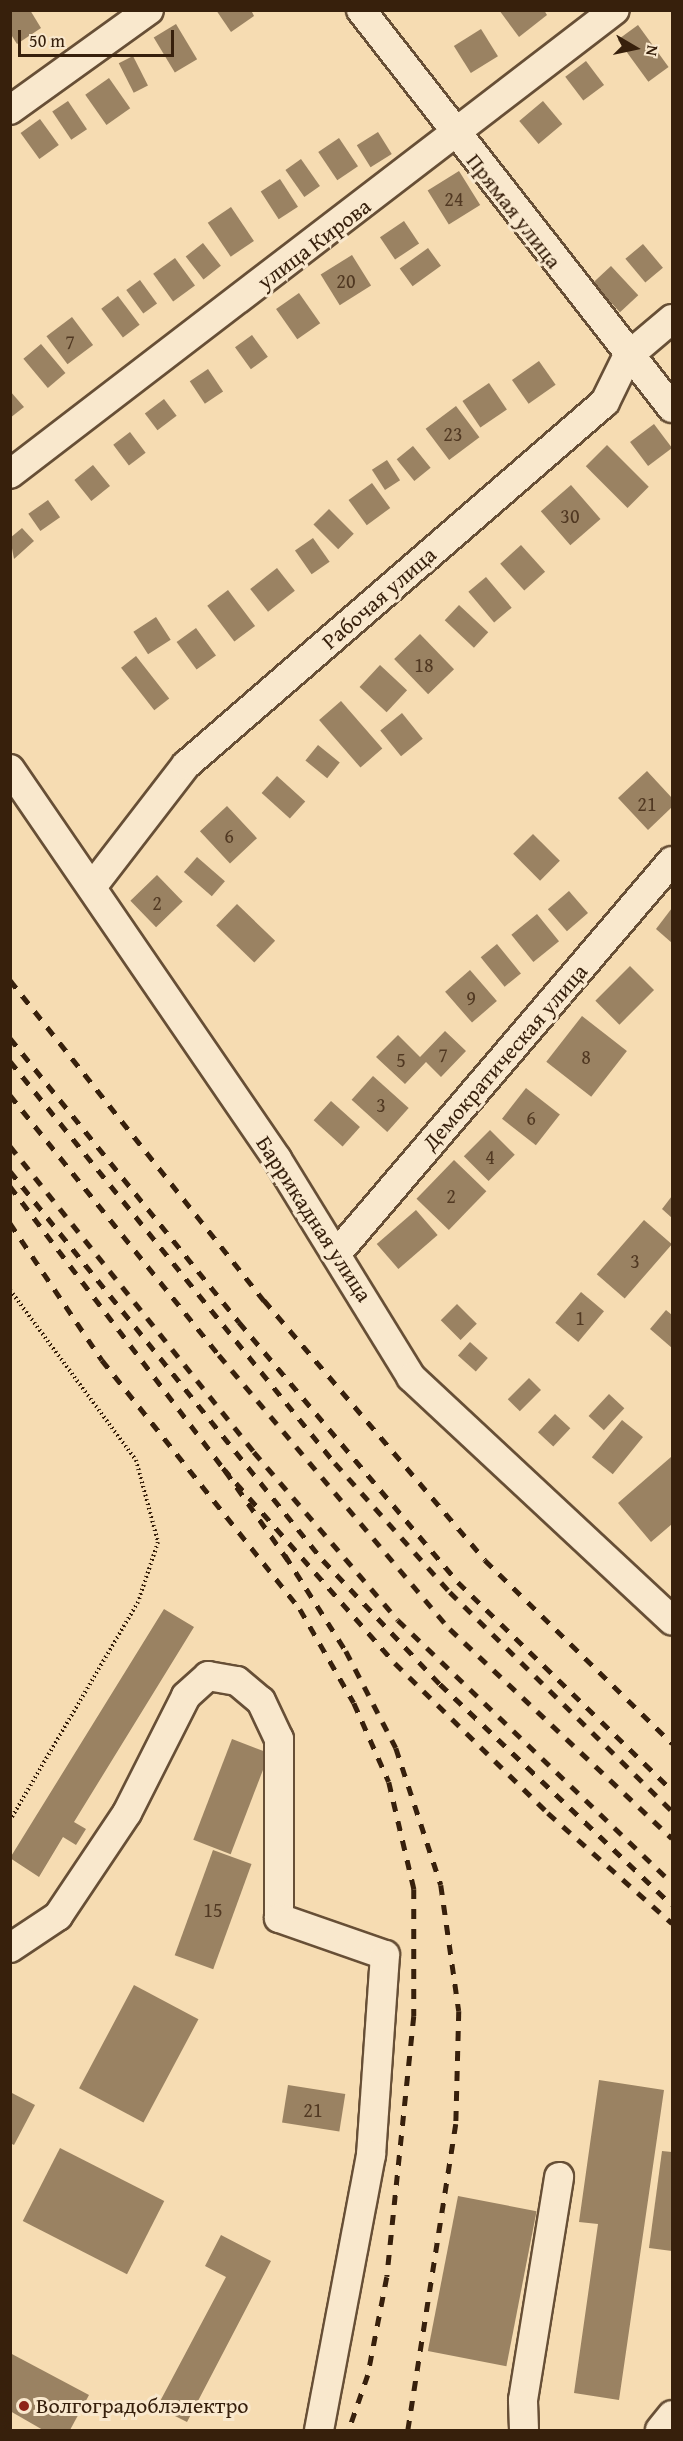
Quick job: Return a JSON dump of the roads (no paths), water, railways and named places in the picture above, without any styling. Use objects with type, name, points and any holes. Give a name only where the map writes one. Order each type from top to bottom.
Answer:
[{"type":"street","points":[[10,110],[148,10]]},
{"type":"street","name":"Прямая улица","points":[[361,10],[455,136],[627,357],[672,408]]},
{"type":"street","name":"улица Кирова","points":[[10,474],[455,136],[615,10]]},
{"type":"street","name":"Рабочая улица","points":[[92,887],[186,765],[605,402],[627,357],[672,319]]},
{"type":"street","name":"Баррикадная улица","points":[[10,769],[338,1252],[411,1377],[672,1620]]},
{"type":"street","name":"Демократическая улица","points":[[338,1252],[672,861]]},
{"type":"street","points":[[10,1948],[58,1916],[126,1813],[186,1696],[208,1676],[237,1681],[261,1701],[279,1739],[279,1918],[385,1955],[371,2155],[319,2430]]},
{"type":"street","points":[[524,2430],[523,2400],[559,2177]]},
{"type":"street","points":[[660,2430],[672,2415]]},
{"type":"railway","points":[[10,980],[264,1300],[485,1560],[672,1743]]},
{"type":"railway","points":[[10,1038],[239,1322],[458,1582],[672,1790]]},
{"type":"railway","points":[[10,1061],[335,1463],[450,1592],[672,1811]]},
{"type":"railway","points":[[10,1095],[219,1355],[450,1629],[672,1838]]},
{"type":"railway","points":[[10,1146],[254,1452],[398,1620],[672,1883]]},
{"type":"railway","points":[[10,1171],[323,1560],[440,1684],[672,1905]]},
{"type":"railway","points":[[10,1186],[223,1468]]},
{"type":"railway","points":[[10,1223],[102,1360],[300,1609],[354,1703],[389,1782],[414,1889],[414,2016],[387,2277],[368,2375],[349,2430]]},
{"type":"railway","points":[[288,1561],[223,1468],[395,1663],[548,1813],[672,1923]]},
{"type":"railway","points":[[285,1555],[346,1651],[396,1748],[441,1885],[459,2011],[456,2124],[408,2430]]},
{"type":"place","name":"Волгоградоблэлектро","points":[[24,2406]]}]
